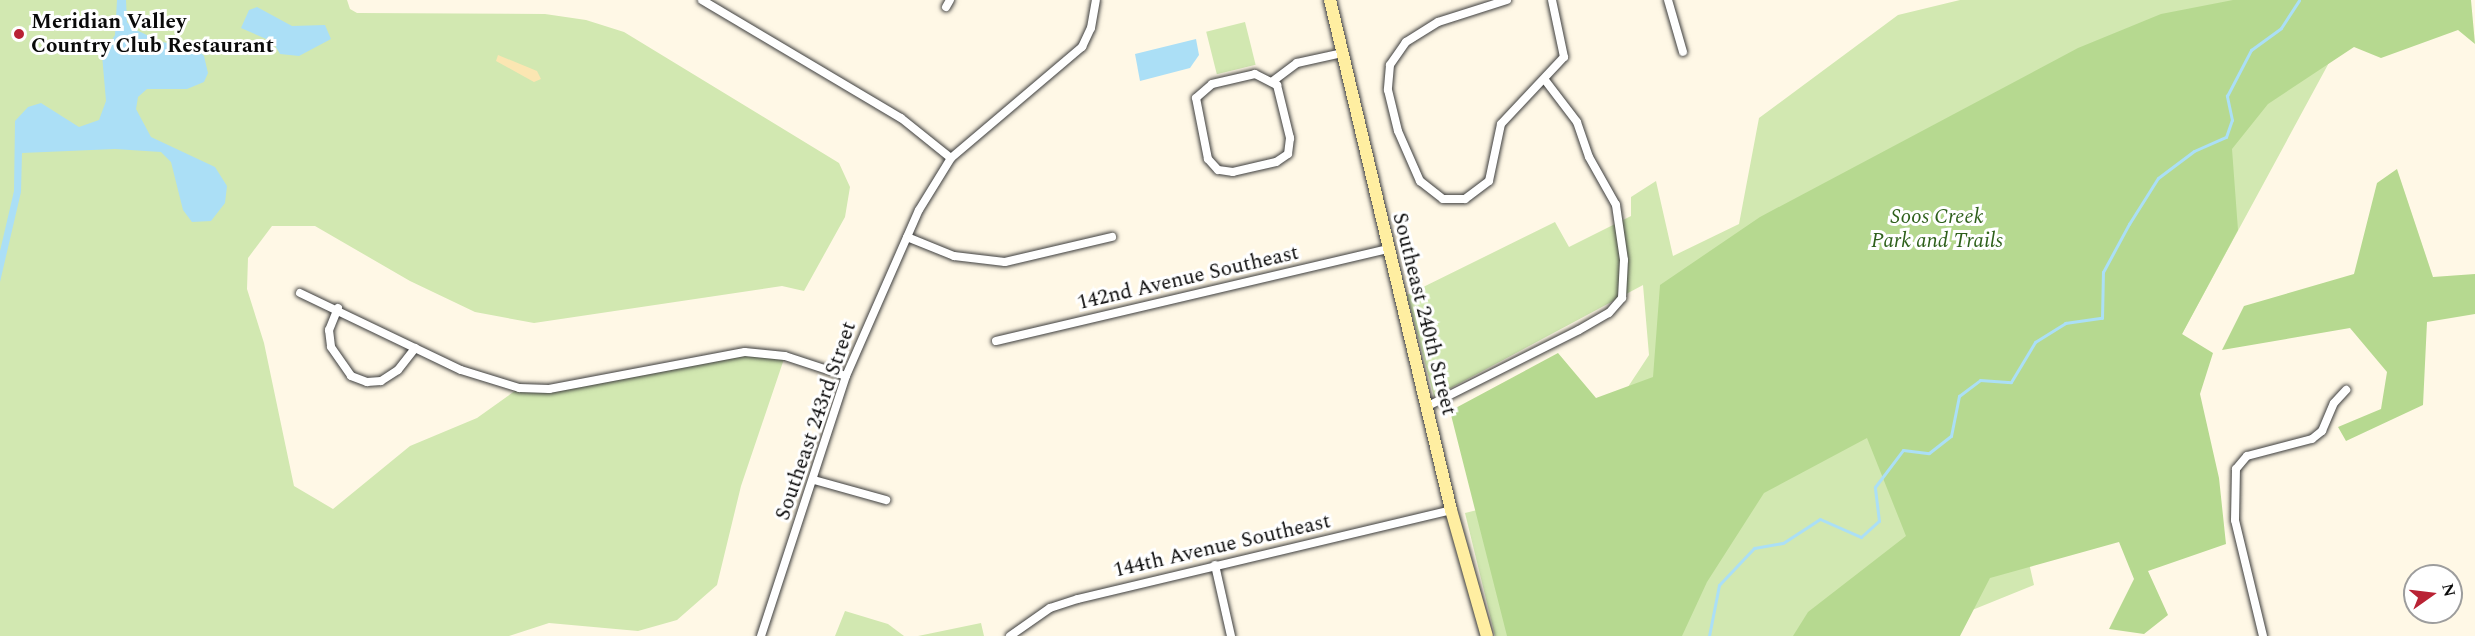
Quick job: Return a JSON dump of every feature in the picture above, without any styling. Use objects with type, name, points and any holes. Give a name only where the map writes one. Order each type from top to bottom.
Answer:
[{"type":"main road","name":"Southeast 240th Street","points":[[1330,0],[1451,510],[1487,636]]},
{"type":"street","points":[[702,0],[901,118],[951,158],[1082,47],[1091,28],[1096,0]]},
{"type":"street","points":[[1507,0],[1438,22],[1406,42],[1390,65],[1388,90],[1398,131],[1420,182],[1443,199],[1465,199],[1489,181],[1501,124],[1559,68],[1565,48],[1552,0]]},
{"type":"street","points":[[1668,0],[1683,52]]},
{"type":"street","points":[[1273,81],[1297,63],[1342,53]]},
{"type":"street","points":[[1255,74],[1273,81],[1290,138],[1288,154],[1276,162],[1233,172],[1218,170],[1208,159],[1196,105],[1200,92],[1212,84],[1255,74]]},
{"type":"street","points":[[1426,407],[1609,313],[1622,298],[1624,281],[1616,206],[1589,158],[1577,122],[1545,80]]},
{"type":"street","name":"Southeast 243rd Street","points":[[761,636],[814,480],[846,376],[907,237],[951,158]]},
{"type":"street","points":[[907,237],[954,256],[1005,262],[1112,237]]},
{"type":"street","name":"142nd Avenue Southeast","points":[[996,341],[1388,249]]},
{"type":"street","points":[[300,293],[338,308],[415,348],[488,382],[519,388],[549,389],[745,352],[785,356],[846,376]]},
{"type":"street","points":[[338,308],[329,330],[331,347],[351,376],[367,382],[381,381],[398,370],[415,348]]},
{"type":"street","points":[[2263,636],[2235,520],[2233,482],[2247,456],[2312,439],[2322,431],[2334,403],[2346,390]]},
{"type":"street","points":[[814,480],[886,500]]},
{"type":"street","name":"144th Avenue Southeast","points":[[1010,636],[1050,608],[1451,510]]},
{"type":"street","points":[[1215,566],[1231,636]]},
{"type":"green space","points":[[0,0],[347,0],[350,9],[357,13],[545,14],[586,20],[624,32],[839,163],[850,187],[845,217],[804,291],[782,286],[534,323],[475,312],[410,281],[315,226],[272,226],[248,258],[247,289],[264,343],[294,486],[333,509],[410,446],[477,418],[519,388],[549,389],[721,355],[785,356],[741,486],[717,585],[677,620],[638,631],[549,623],[509,636],[0,636]]},
{"type":"green space","name":"Soos Creek Park and Trails","points":[[1960,0],[2363,0],[2182,334],[2004,453],[2034,585],[1908,636],[1495,636],[1465,513],[1612,477],[1624,393],[1649,355],[1643,285],[1434,397],[1407,295],[1555,222],[1569,247],[1631,216],[1631,197],[1656,181],[1673,256],[1739,224],[1759,118],[1898,15]]},
{"type":"green space","name":"Soos Creek Park and Trails","points":[[2233,0],[2471,0],[2475,44],[2458,30],[2381,58],[2354,47],[2268,104],[2232,149],[2238,230],[2182,334],[2213,353],[2200,394],[2219,478],[2226,544],[2148,571],[2168,615],[2144,634],[2109,629],[2134,579],[2119,542],[1990,578],[1960,636],[1793,636],[1808,612],[1906,536],[1867,438],[1764,493],[1707,582],[1682,636],[1507,636],[1450,411],[1558,353],[1596,398],[1653,377],[1660,285],[1760,217],[2078,48],[2161,14]]},
{"type":"green space","points":[[1245,22],[1256,65],[1217,74],[1206,32]]},
{"type":"green space","points":[[2397,169],[2433,277],[2475,274],[2475,314],[2427,322],[2423,405],[2346,441],[2338,427],[2381,409],[2387,372],[2350,328],[2222,350],[2244,306],[2354,274],[2377,183]]},
{"type":"green space","points":[[845,611],[888,624],[904,636],[835,636]]},
{"type":"green space","points":[[981,623],[984,636],[918,636]]},
{"type":"sand","points":[[498,55],[537,71],[541,79],[534,82],[496,61]]},
{"type":"water","points":[[117,0],[126,0],[127,22],[134,29],[162,42],[196,48],[204,56],[208,73],[204,82],[187,89],[147,89],[138,97],[136,109],[151,137],[215,167],[227,186],[225,203],[211,221],[192,222],[183,210],[171,162],[161,152],[115,149],[22,153],[21,192],[0,282],[0,251],[14,191],[15,121],[28,107],[41,103],[79,127],[99,120],[106,101],[102,55],[115,35]]},
{"type":"water","points":[[257,7],[292,26],[325,25],[331,39],[299,56],[280,54],[273,42],[241,28],[249,10]]},
{"type":"water","points":[[1196,39],[1199,55],[1190,68],[1140,81],[1135,54]]},
{"type":"waterway","points":[[1709,636],[1719,585],[1754,548],[1783,543],[1820,519],[1861,537],[1879,521],[1875,487],[1903,450],[1929,453],[1951,436],[1959,396],[1980,380],[2011,382],[2035,342],[2065,323],[2102,318],[2103,272],[2129,224],[2158,178],[2194,151],[2226,137],[2232,120],[2227,96],[2251,50],[2281,28],[2299,0]]},
{"type":"place","name":"Meridian Valley Country Club Restaurant","points":[[19,34]]}]
